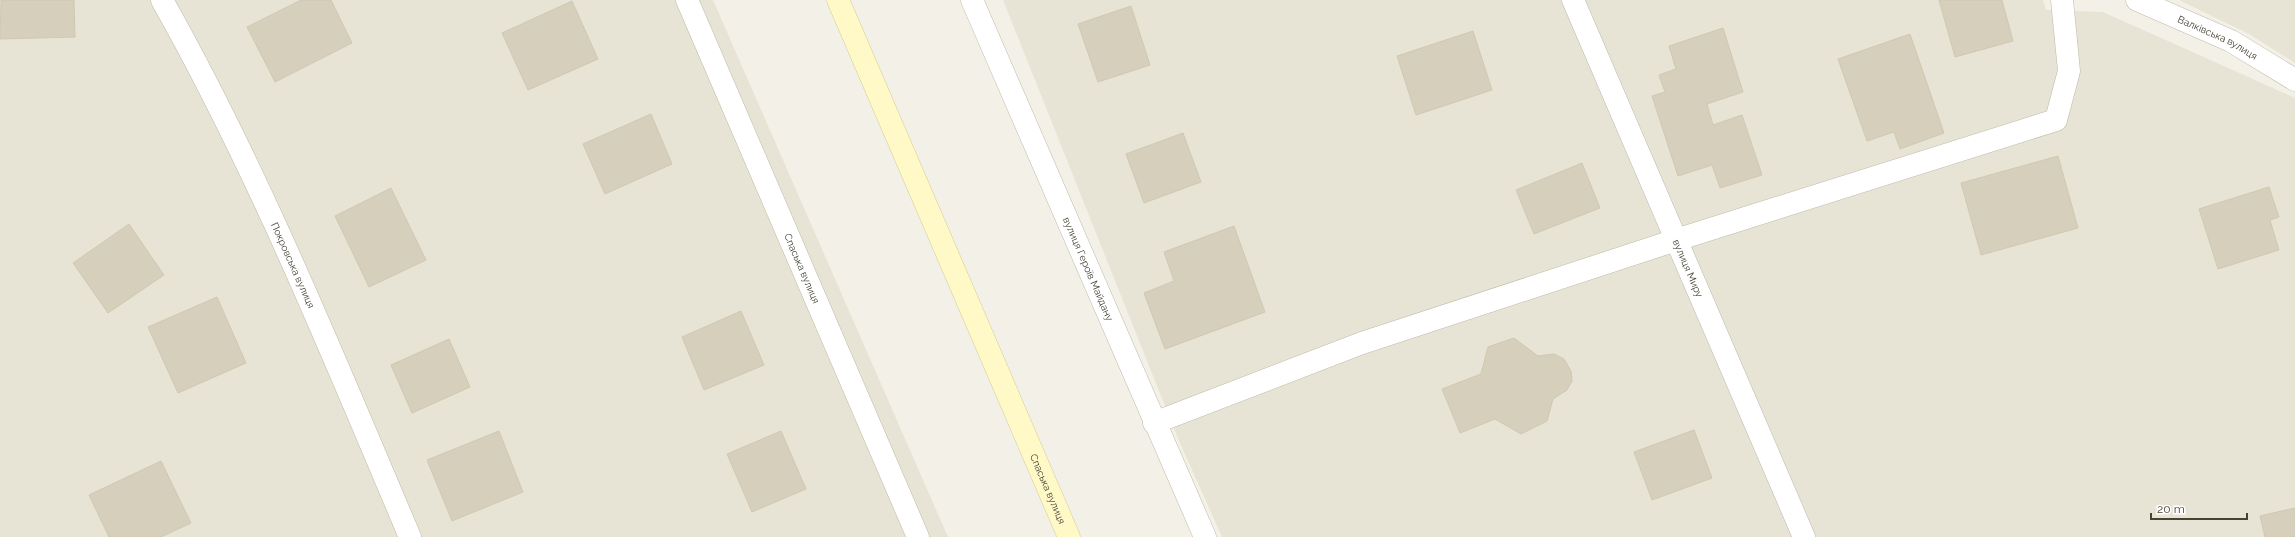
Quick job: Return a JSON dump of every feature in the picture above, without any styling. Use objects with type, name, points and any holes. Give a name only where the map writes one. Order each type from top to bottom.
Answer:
[{"type":"street","name":"Покровська вулиця","points":[[162,0],[200,68],[311,304],[410,537]]},
{"type":"street","name":"Спаська вулиця","points":[[687,0],[918,537]]},
{"type":"street","name":"Спаська вулиця","points":[[838,0],[1069,537]]},
{"type":"street","name":"вулиця Героїв Майдану","points":[[972,0],[1154,423],[1205,537]]},
{"type":"street","name":"вулиця Миру","points":[[1573,0],[1804,537]]},
{"type":"street","points":[[1154,423],[1362,342],[1676,240],[2056,120],[2069,71],[2062,0]]},
{"type":"street","name":"Валківська вулиця","points":[[2137,0],[2231,41],[2295,80]]},
{"type":"shaded area","points":[[0,0],[713,0],[948,537],[0,537]]},
{"type":"shaded area","points":[[1003,0],[2043,0],[2046,10],[2103,12],[2295,98],[2295,537],[1222,537],[1179,441]]},
{"type":"shaded area","points":[[2179,0],[2295,0],[2295,63],[2249,34]]},
{"type":"building","points":[[1,0],[74,0],[75,37],[0,39]]},
{"type":"building","points":[[301,0],[331,0],[352,43],[275,82],[247,27]]},
{"type":"building","points":[[1939,0],[2002,0],[2013,41],[1955,57]]},
{"type":"building","points":[[572,1],[598,59],[528,90],[502,33]]},
{"type":"building","points":[[1131,6],[1150,65],[1098,82],[1078,24]]},
{"type":"building","points":[[1723,28],[1743,92],[1707,104],[1713,125],[1742,115],[1762,175],[1720,188],[1712,165],[1678,176],[1652,96],[1665,92],[1659,75],[1676,69],[1669,46]]},
{"type":"building","points":[[1473,31],[1492,90],[1416,115],[1397,56]]},
{"type":"building","points":[[1910,34],[1944,133],[1900,149],[1894,132],[1867,141],[1838,59]]},
{"type":"building","points":[[651,114],[672,164],[605,194],[583,144]]},
{"type":"building","points":[[1183,133],[1201,182],[1144,203],[1126,154]]},
{"type":"building","points":[[2058,156],[2078,228],[1981,255],[1961,183]]},
{"type":"building","points":[[1582,163],[1600,208],[1534,234],[1516,190]]},
{"type":"building","points":[[2269,187],[2279,217],[2270,220],[2279,250],[2218,269],[2199,209]]},
{"type":"building","points":[[391,188],[426,260],[369,287],[335,216]]},
{"type":"building","points":[[129,224],[164,275],[108,313],[73,263]]},
{"type":"building","points":[[1234,226],[1265,312],[1165,349],[1144,293],[1174,281],[1164,252]]},
{"type":"building","points":[[217,297],[246,363],[178,393],[148,327]]},
{"type":"building","points":[[741,311],[764,365],[704,390],[682,337]]},
{"type":"building","points":[[1514,338],[1538,356],[1554,354],[1564,359],[1571,371],[1572,381],[1567,390],[1553,399],[1547,421],[1521,434],[1495,419],[1460,433],[1442,389],[1481,374],[1488,347]]},
{"type":"building","points":[[449,339],[470,387],[412,413],[391,365]]},
{"type":"building","points":[[1694,430],[1712,478],[1652,500],[1634,452]]},
{"type":"building","points":[[499,431],[523,492],[452,521],[427,460]]},
{"type":"building","points":[[781,431],[806,489],[752,512],[727,454]]},
{"type":"building","points":[[161,461],[191,523],[161,537],[109,537],[89,495]]},
{"type":"building","points":[[2295,508],[2295,537],[2265,537],[2260,516]]}]
